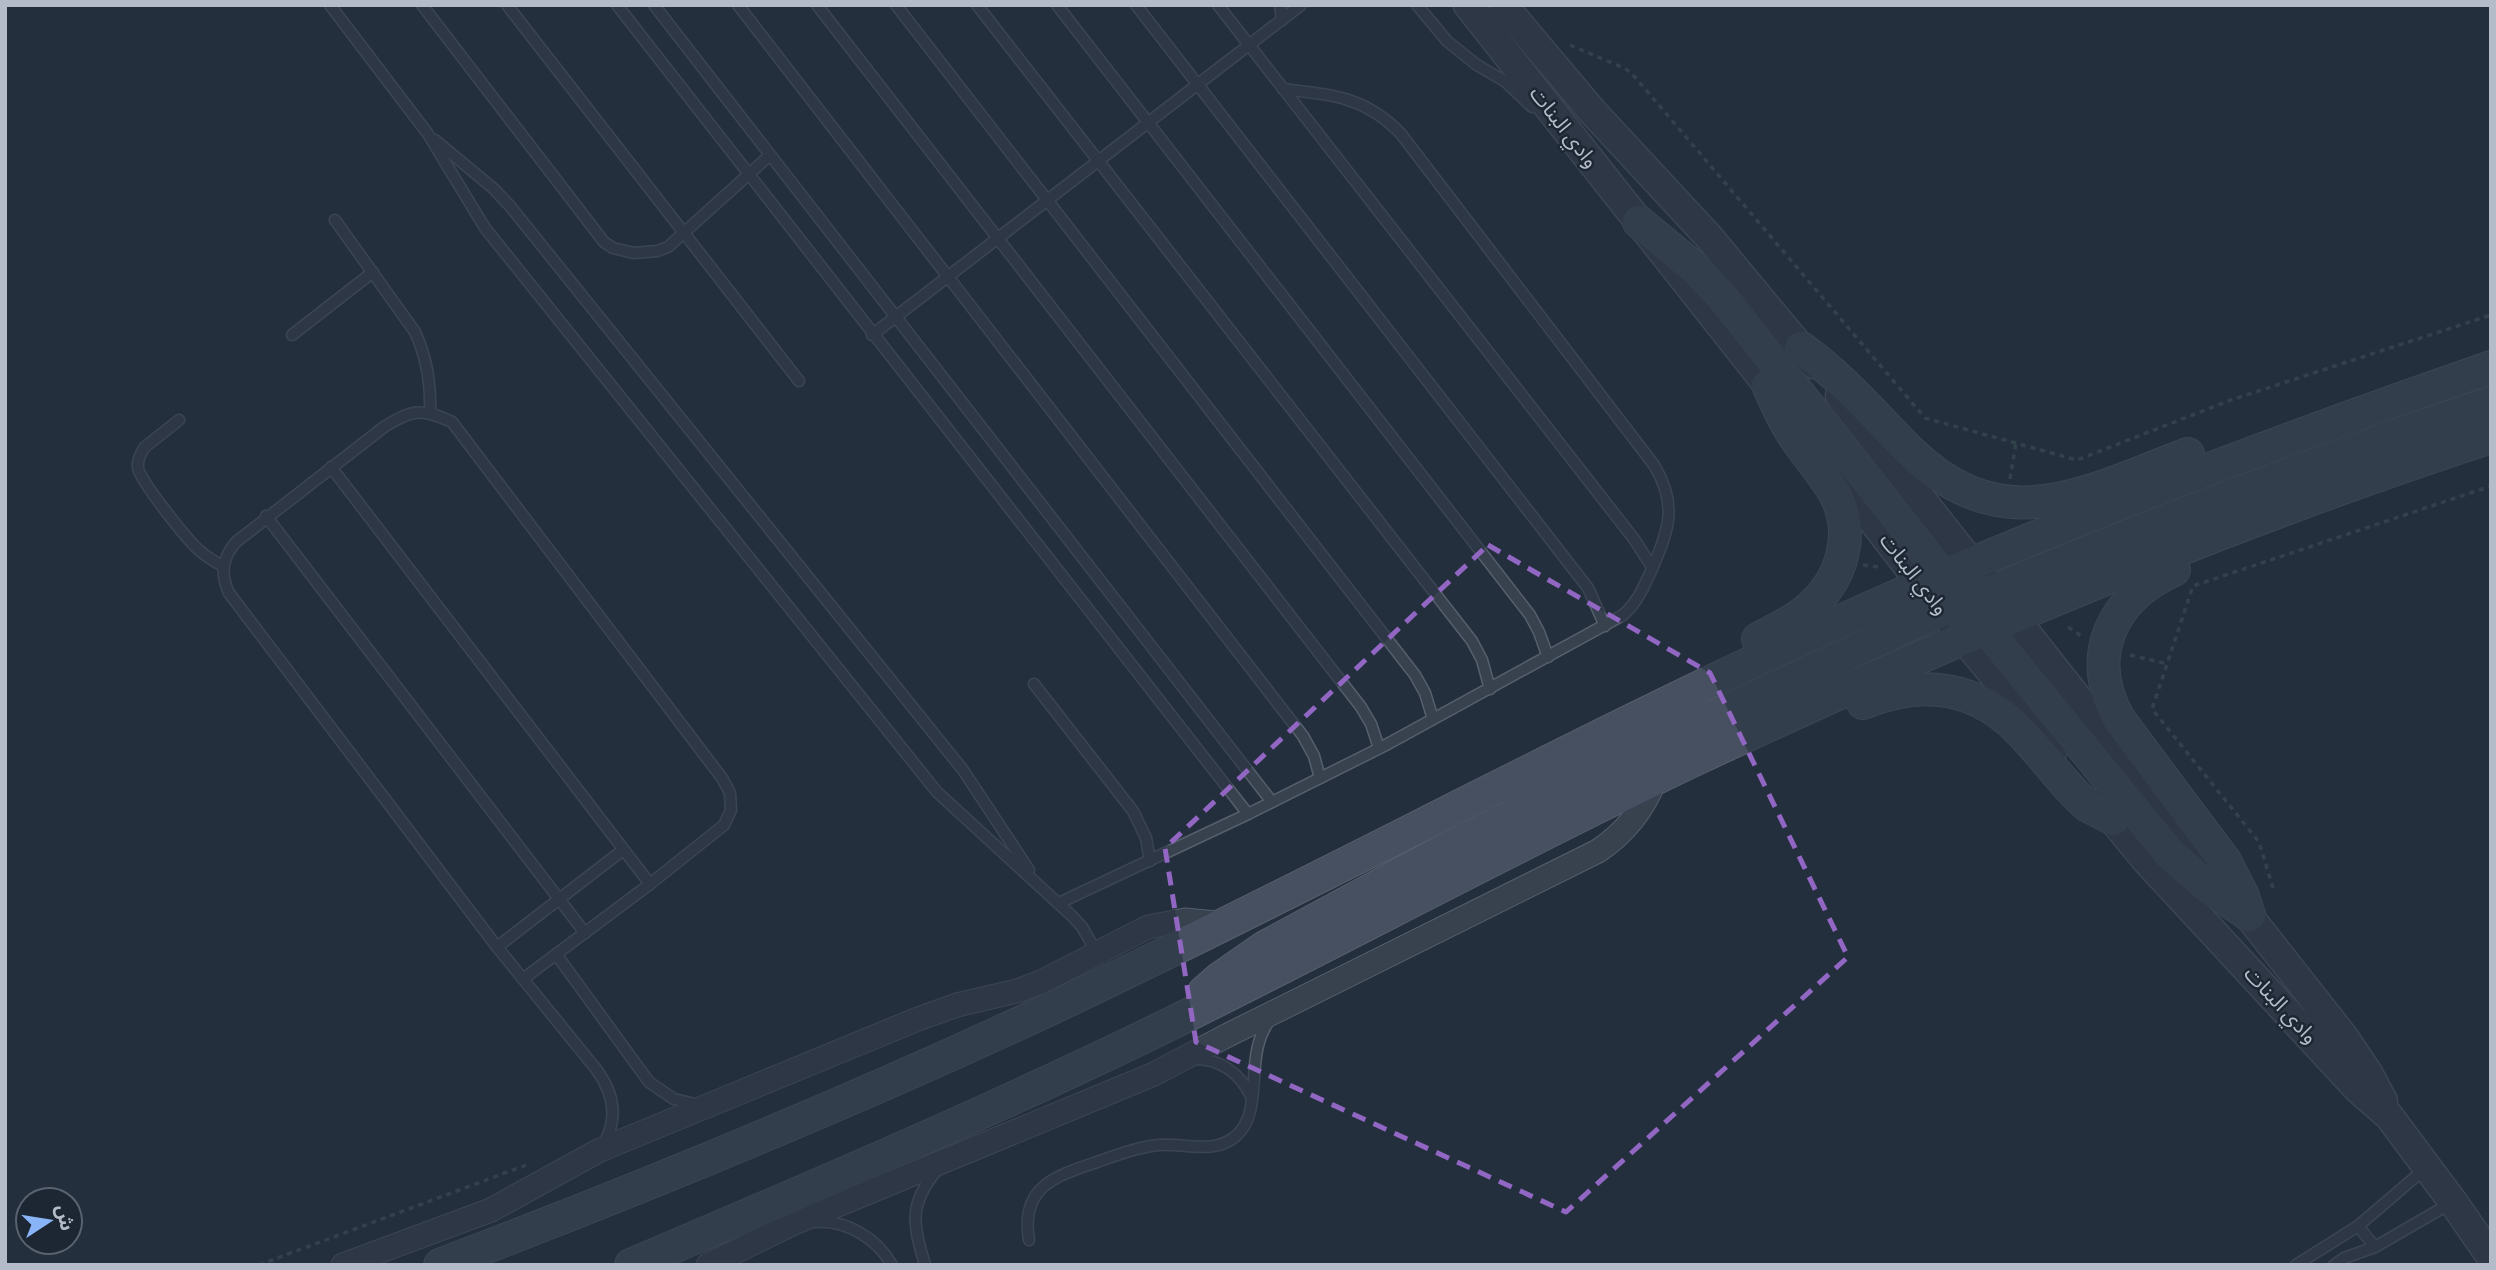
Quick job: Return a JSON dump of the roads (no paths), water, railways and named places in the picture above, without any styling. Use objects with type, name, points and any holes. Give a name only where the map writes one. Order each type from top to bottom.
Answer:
[{"type":"main road","points":[[1639,222],[1697,270],[1723,298],[2170,854],[2208,887],[2249,915]]},
{"type":"main road","points":[[1801,348],[1835,374],[1913,454],[1931,468],[1969,491],[2006,503],[2057,501],[2080,494],[2394,381],[2491,352]]},
{"type":"main road","points":[[631,1265],[1002,1102],[1180,1019],[1694,761],[1967,601],[2269,446],[2491,367]]},
{"type":"main road","points":[[1691,691],[1744,647],[1810,608],[1835,575],[1844,553],[1844,524],[1835,495],[1782,416],[1768,385]]},
{"type":"main road","points":[[1180,1019],[1219,979],[1265,947],[1648,747],[1967,601],[2211,502],[2491,403]]},
{"type":"main road","points":[[440,1265],[644,1186],[848,1100],[1039,1014],[1226,924],[1691,691],[1967,601],[2318,498],[2491,437]]},
{"type":"main road","points":[[2249,915],[2225,862],[2110,703],[2103,668],[2104,650],[2116,617],[2129,600],[2150,582],[2188,564],[2278,530],[2318,498]]},
{"type":"main road","points":[[1694,761],[1765,748],[1884,694],[1936,688],[1974,700],[2008,720],[2078,797],[2088,806],[2113,819]]},
{"type":"street","name":"وادي البنات","points":[[1468,5],[1768,385],[1967,601]]},
{"type":"street","name":"وادي البنات","points":[[1503,5],[1592,111],[1708,236],[1801,348],[2113,819],[2146,860],[2342,1072],[2389,1116],[2454,1202],[2491,1257]]},
{"type":"street","points":[[708,1265],[792,1224],[1181,1061],[1598,850],[1630,824],[1640,811],[1655,780]]},
{"type":"street","name":"وادي البنات","points":[[2249,915],[2356,1054],[2379,1092],[2389,1116]]},
{"type":"street","points":[[344,1265],[491,1210],[600,1150],[705,1105],[937,1011],[1017,991],[1041,982],[1133,933],[1166,922],[1185,920],[1226,924]]},
{"type":"lane","points":[[330,5],[428,134],[478,218],[937,792],[1059,903],[1082,927],[1097,953]]},
{"type":"lane","points":[[422,5],[604,242],[624,251],[646,253],[668,247],[770,155]]},
{"type":"lane","points":[[507,5],[799,381]]},
{"type":"lane","points":[[617,5],[1248,814]]},
{"type":"lane","points":[[654,5],[1272,802]]},
{"type":"lane","points":[[738,5],[1303,736],[1314,756],[1321,778]]},
{"type":"lane","points":[[817,5],[996,239],[1362,707],[1379,748]]},
{"type":"lane","points":[[896,5],[1415,675],[1425,693],[1433,719]]},
{"type":"lane","points":[[977,5],[1472,641],[1482,660],[1490,689]]},
{"type":"lane","points":[[1057,5],[1530,615],[1548,657]]},
{"type":"lane","points":[[1136,5],[1588,588],[1605,626]]},
{"type":"lane","points":[[1218,5],[1634,539],[1652,567]]},
{"type":"lane","points":[[1280,5],[1282,20]]},
{"type":"lane","points":[[872,335],[1301,5]]},
{"type":"lane","points":[[1417,5],[1447,41],[1477,65],[1506,82],[1544,120],[1590,159]]},
{"type":"lane","points":[[1059,903],[1321,778],[1605,626],[1631,608],[1642,591],[1668,531],[1668,495],[1660,474],[1401,134],[1382,116],[1350,99],[1283,89]]},
{"type":"lane","points":[[428,134],[494,189],[510,206],[962,770],[1037,883]]},
{"type":"lane","points":[[335,220],[407,318],[422,347],[430,379],[430,412]]},
{"type":"lane","points":[[292,335],[373,272]]},
{"type":"lane","points":[[523,979],[724,825],[731,810],[730,793],[722,778],[452,422],[430,412],[405,414],[266,516],[229,549],[223,566],[223,576],[229,593],[497,947],[606,1083],[614,1118],[609,1135],[600,1150]]},
{"type":"lane","points":[[179,420],[141,453],[138,468],[190,541],[223,566]]},
{"type":"lane","points":[[331,467],[650,884]]},
{"type":"lane","points":[[266,516],[585,933]]},
{"type":"lane","points":[[1034,684],[1133,811],[1146,838],[1150,861]]},
{"type":"lane","points":[[497,947],[623,850]]},
{"type":"lane","points":[[556,954],[649,1082],[674,1100],[705,1105]]},
{"type":"lane","points":[[1029,1240],[1027,1220],[1032,1200],[1052,1178],[1138,1149],[1174,1144],[1218,1146],[1230,1141],[1247,1123],[1258,1042],[1268,1022],[1284,1007]]},
{"type":"lane","points":[[1181,1061],[1201,1059],[1221,1064],[1240,1078],[1252,1098]]},
{"type":"lane","points":[[925,1265],[918,1240],[916,1204],[924,1186],[951,1158]]},
{"type":"lane","points":[[2296,1265],[2358,1226],[2427,1167]]},
{"type":"lane","points":[[2334,1265],[2344,1258],[2375,1247],[2454,1202]]},
{"type":"lane","points":[[792,1224],[831,1221],[844,1225],[878,1245],[892,1265]]},
{"type":"lane","points":[[2358,1226],[2375,1247]]}]
